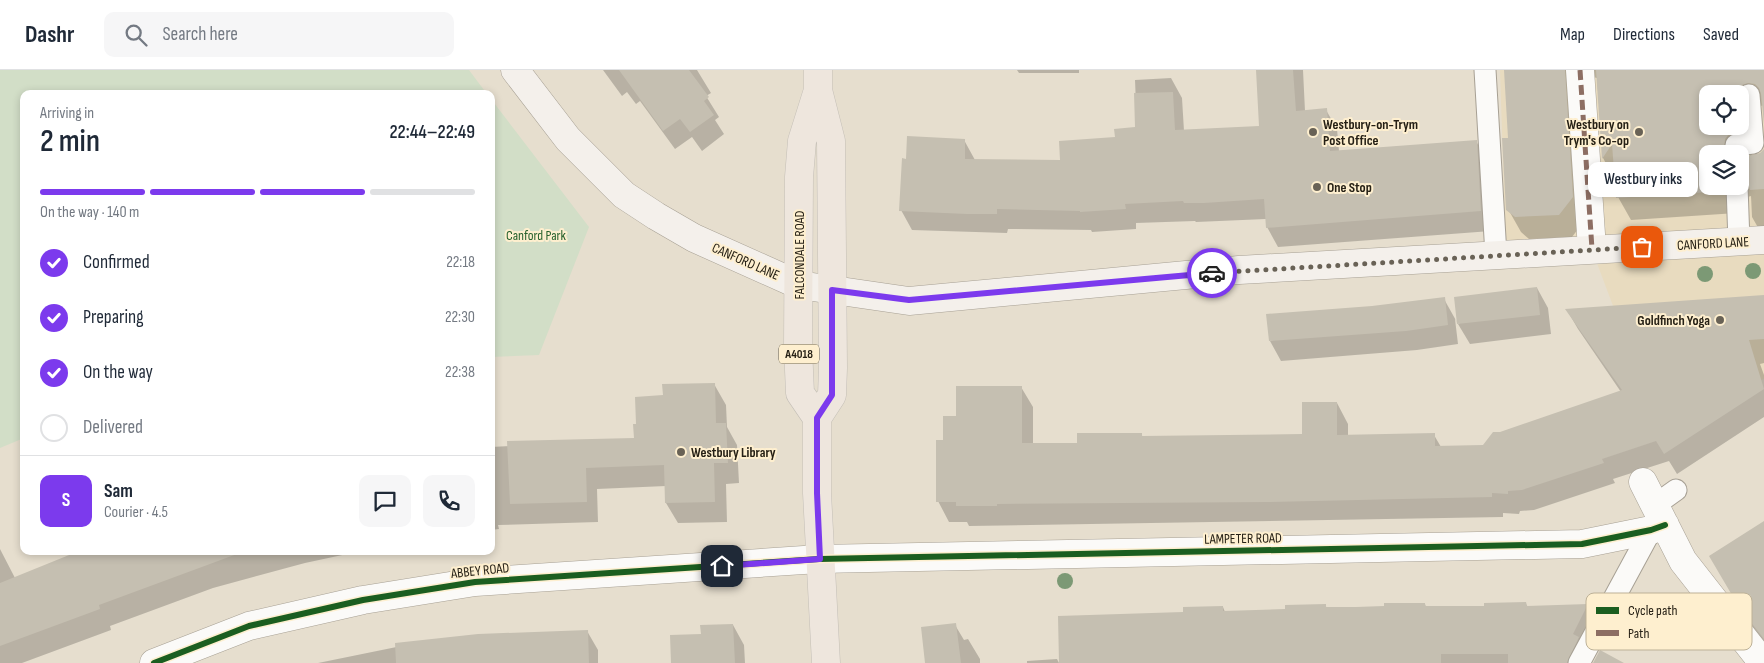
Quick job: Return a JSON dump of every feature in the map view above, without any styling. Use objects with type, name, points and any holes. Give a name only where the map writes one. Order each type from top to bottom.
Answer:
[{"type":"main road","name":"FALCONDALE ROAD","points":[[818,80],[831,141],[832,395],[817,418],[800,393],[798,347],[799,176],[802,141],[818,80]]},
{"type":"main road","points":[[817,418],[817,493],[826,663]]},
{"type":"street","name":"CANFORD LANE","points":[[514,70],[568,139],[624,195],[694,238],[799,285],[832,290],[909,300],[1239,270],[1751,241]]},
{"type":"street","points":[[1580,70],[1592,250]]},
{"type":"street","points":[[1643,482],[1662,513],[1683,561],[1708,593]]},
{"type":"street","name":"LAMPETER ROAD","points":[[820,559],[1582,544],[1662,513]]},
{"type":"street","name":"ABBEY ROAD","points":[[154,663],[249,626],[363,600],[475,582],[820,559]]},
{"type":"street","points":[[1752,649],[1763,663]]},
{"type":"lane","points":[[1484,70],[1496,255]]},
{"type":"lane","points":[[1736,145],[1753,143],[1749,104]]},
{"type":"lane","points":[[1739,195],[1751,241]]},
{"type":"lane","points":[[1618,593],[1662,513]]},
{"type":"lane","points":[[1579,663],[1586,650]]},
{"type":"shaded area","points":[[1500,70],[1764,70],[1764,379],[1653,412],[1592,250],[1506,254]]},
{"type":"green space","points":[[0,70],[469,70],[484,90],[20,90],[20,440],[0,448]]},
{"type":"green space","name":"Canford Park","points":[[495,104],[589,227],[539,355],[495,357]]},
{"type":"building","points":[[619,70],[689,70],[709,97],[704,101],[714,115],[690,132],[680,119],[663,131]]},
{"type":"building","points":[[1256,70],[1293,70],[1296,111],[1327,108],[1330,151],[1477,140],[1481,211],[1266,228],[1264,199],[1204,203],[1184,203],[1183,201],[1125,204],[1126,209],[1080,212],[997,209],[997,214],[967,214],[899,211],[902,158],[906,159],[907,136],[965,139],[965,159],[1060,160],[1059,141],[1115,137],[1114,129],[1135,127],[1134,93],[1173,92],[1175,130],[1259,126]]},
{"type":"building","points":[[1504,70],[1565,70],[1573,197],[1559,215],[1515,217],[1506,210],[1502,138],[1508,138]]},
{"type":"building","points":[[1596,70],[1764,70],[1764,124],[1761,94],[1755,84],[1699,85],[1699,135],[1728,135],[1725,139],[1725,145],[1699,145],[1699,193],[1616,198],[1612,144],[1602,159]]},
{"type":"building","points":[[1764,149],[1764,189],[1750,190],[1749,156],[1760,153]]},
{"type":"building","points":[[1537,287],[1540,315],[1457,324],[1454,297]]},
{"type":"building","points":[[1764,295],[1764,339],[1749,340],[1764,389],[1664,454],[1656,441],[1602,459],[1604,463],[1522,490],[1508,491],[1508,494],[1492,493],[1492,497],[1269,502],[997,504],[997,506],[956,506],[956,502],[936,502],[936,440],[943,440],[943,416],[956,416],[956,386],[1022,386],[1022,443],[1077,443],[1077,433],[1142,433],[1142,436],[1302,434],[1302,402],[1337,402],[1337,435],[1435,433],[1435,446],[1483,445],[1493,432],[1500,432],[1622,390],[1565,309]]},
{"type":"building","points":[[1445,297],[1448,325],[1406,331],[1269,341],[1266,314],[1372,306]]},
{"type":"building","points":[[715,383],[716,423],[726,423],[728,463],[714,463],[715,502],[665,503],[664,465],[586,468],[587,502],[510,504],[507,441],[634,438],[633,424],[636,424],[635,397],[663,395],[662,384]]},
{"type":"building","points":[[1764,521],[1764,639],[1752,624],[1752,593],[1731,593],[1709,556]]},
{"type":"building","points":[[69,555],[234,555],[99,605],[100,609],[0,646],[0,583]]},
{"type":"building","points":[[1526,602],[1527,606],[1586,604],[1586,608],[1573,634],[1579,637],[1567,663],[1508,663],[1508,654],[1441,654],[1441,663],[1059,663],[1058,616],[1183,612],[1183,607],[1223,606],[1223,611],[1285,609],[1285,605],[1326,604],[1326,607],[1356,607],[1384,606],[1384,603],[1425,603],[1425,606],[1484,606],[1484,603]]},
{"type":"building","points":[[956,623],[961,663],[925,663],[921,627]]},
{"type":"building","points":[[733,624],[735,663],[671,663],[670,635],[701,634],[700,625]]},
{"type":"building","points":[[588,630],[589,663],[396,663],[395,643],[478,634]]},
{"type":"building","points":[[1600,650],[1624,663],[1593,663]]},
{"type":"marked path","points":[[1580,70],[1592,249]]},
{"type":"cycle path","points":[[154,663],[249,626],[363,600],[475,582],[819,559],[1582,544],[1651,530],[1665,525]]},
{"type":"way so far","points":[[1212,273],[1642,247]]},
{"type":"place","name":"Westbury-on-Trym Post Office","points":[[1313,132]]},
{"type":"place","name":"Westbury on Trym's Co-op","points":[[1639,132]]},
{"type":"place","name":"One Stop","points":[[1317,187]]},
{"type":"place","name":"Westbury inks","points":[[1642,247]]},
{"type":"place","name":"Goldfinch Yoga","points":[[1720,320]]},
{"type":"place","name":"Westbury Library","points":[[681,452]]},
{"type":"route","points":[[722,566],[820,559],[817,493],[817,418],[832,395],[832,290],[909,300],[1212,273]]}]
